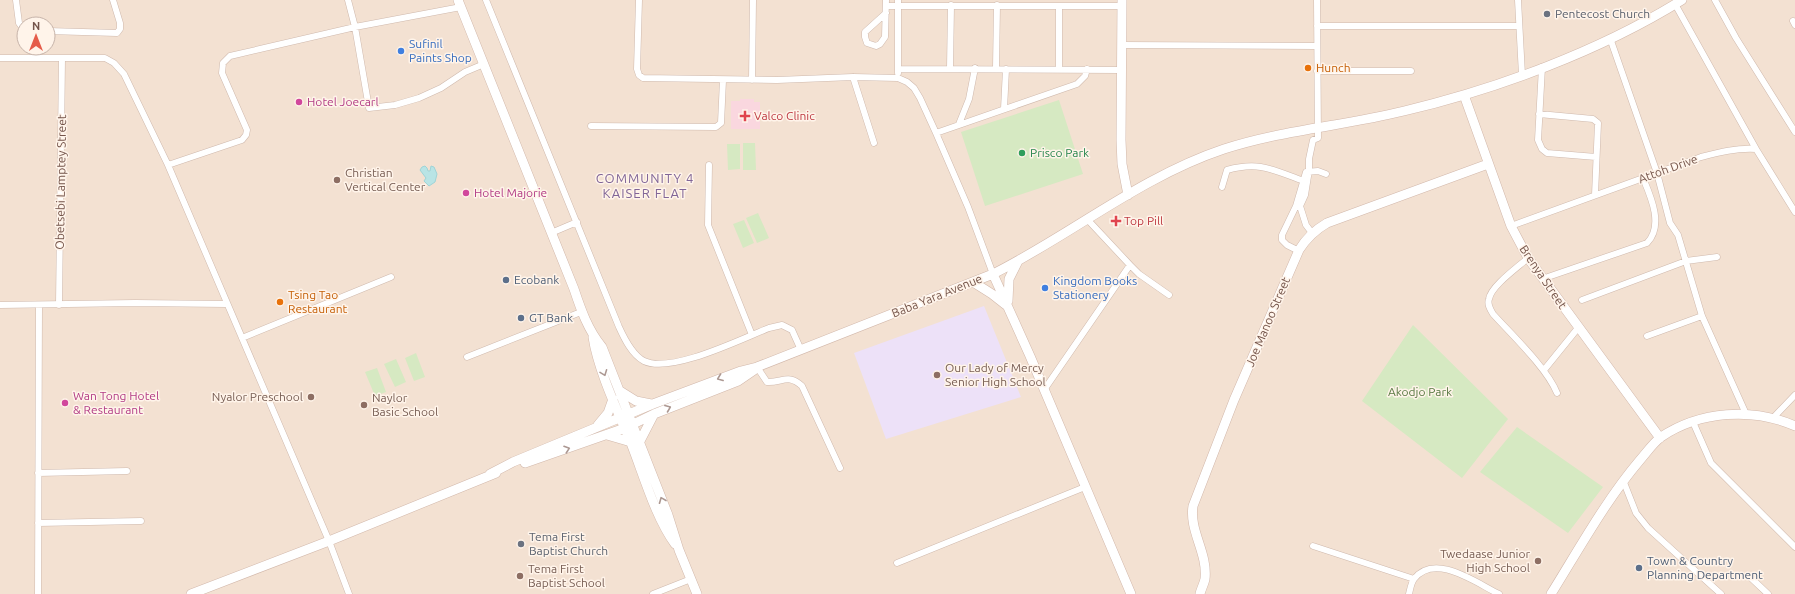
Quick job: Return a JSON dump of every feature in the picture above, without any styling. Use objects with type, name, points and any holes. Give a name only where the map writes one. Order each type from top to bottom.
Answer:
[{"type":"main road","points":[[993,274],[1179,167],[1248,141],[1403,112],[1464,95],[1522,75],[1610,38],[1632,28],[1678,2]]},
{"type":"main road","points":[[460,3],[574,289],[581,312],[593,336],[602,348],[620,391],[624,415]]},
{"type":"main road","points":[[1122,3],[1122,164],[1128,195]]},
{"type":"main road","name":"Brenya Street","points":[[1464,95],[1511,226],[1528,258],[1660,438]]},
{"type":"main road","name":"Joe Manoo Street","points":[[1200,594],[1205,580],[1204,560],[1194,530],[1192,515],[1193,506],[1236,395],[1298,251],[1312,233],[1327,223],[1488,164]]},
{"type":"main road","points":[[1009,309],[1007,294],[1009,279],[1018,261]]},
{"type":"main road","name":"Baba Yara Avenue","points":[[490,474],[512,462],[624,415],[741,371],[757,367],[993,274],[1131,594]]},
{"type":"main road","points":[[973,282],[992,294],[1009,309]]},
{"type":"main road","points":[[593,336],[595,351],[613,399],[624,415],[635,443],[668,515],[679,550],[697,594]]},
{"type":"main road","name":"Baba Yara Avenue","points":[[490,474],[607,435],[654,414],[738,381],[757,367]]},
{"type":"main road","points":[[620,391],[636,401],[653,404]]},
{"type":"main road","points":[[596,428],[608,413],[613,399]]},
{"type":"main road","points":[[1551,594],[1623,480],[1660,438],[1684,425],[1708,417],[1736,413],[1760,414],[1795,426]]},
{"type":"main road","points":[[635,443],[654,414]]},
{"type":"main road","points":[[607,435],[635,443]]},
{"type":"main road","points":[[191,594],[329,541],[490,474]]},
{"type":"street","points":[[16,0],[17,16]]},
{"type":"street","points":[[56,32],[117,33],[120,29],[120,23],[114,0]]},
{"type":"street","points":[[348,0],[355,27],[369,108],[395,105],[419,98],[441,88],[465,72],[484,64]]},
{"type":"street","points":[[486,0],[623,336],[637,356],[643,361],[653,364],[671,363],[712,350],[782,324],[792,330],[801,350]]},
{"type":"street","points":[[639,0],[637,68],[640,77],[643,78],[722,80],[853,77],[898,78],[914,88],[936,133],[968,206],[993,274]]},
{"type":"street","points":[[752,80],[753,0]]},
{"type":"street","points":[[1312,233],[1306,225],[1300,206],[1305,195],[1309,170],[1309,159],[1313,140],[1318,138],[1317,0]]},
{"type":"street","points":[[1518,0],[1522,75]]},
{"type":"street","points":[[1714,0],[1795,132]]},
{"type":"street","points":[[1678,2],[1756,149],[1795,212]]},
{"type":"street","points":[[168,165],[242,140],[247,134],[247,130],[222,73],[222,65],[228,58],[460,3]]},
{"type":"street","points":[[886,13],[865,32],[864,37],[867,43],[876,46],[883,41],[886,13],[886,3],[989,3],[997,5],[1047,3],[1059,6],[1122,3]]},
{"type":"street","points":[[898,3],[898,78]]},
{"type":"street","points":[[947,4],[950,68]]},
{"type":"street","points":[[996,68],[997,5]]},
{"type":"street","points":[[1059,6],[1059,69]]},
{"type":"street","points":[[1317,26],[1519,26]]},
{"type":"street","points":[[1610,38],[1657,173],[1670,223],[1678,235],[1702,316],[1746,414]]},
{"type":"street","points":[[1121,44],[1317,46]]},
{"type":"street","points":[[0,58],[105,58],[110,60],[126,76],[168,165],[329,541],[350,594]]},
{"type":"street","name":"Obetsebi Lamptey Street","points":[[59,305],[62,58]]},
{"type":"street","points":[[1542,67],[1538,140],[1544,152],[1596,157]]},
{"type":"street","points":[[898,68],[1121,70]]},
{"type":"street","points":[[958,124],[969,99],[975,68]]},
{"type":"street","points":[[1004,109],[1006,69]]},
{"type":"street","points":[[936,133],[958,124],[1077,84],[1085,76],[1087,70]]},
{"type":"street","points":[[1317,71],[1411,71]]},
{"type":"street","points":[[853,77],[874,143]]},
{"type":"street","points":[[591,126],[716,127],[721,123],[722,80]]},
{"type":"street","points":[[1539,114],[1596,121],[1598,126],[1594,195]]},
{"type":"street","name":"Attoh Drive","points":[[1511,226],[1594,195],[1727,150],[1756,149]]},
{"type":"street","points":[[709,165],[708,225],[731,279],[752,335]]},
{"type":"street","points":[[1222,187],[1227,170],[1241,166],[1265,167],[1304,181]]},
{"type":"street","points":[[1309,170],[1326,174]]},
{"type":"street","points":[[1298,251],[1287,245],[1282,240],[1282,235],[1296,206],[1306,172],[1309,170]]},
{"type":"street","points":[[1542,279],[1647,243],[1653,235],[1655,218],[1654,206],[1643,178]]},
{"type":"street","points":[[1087,219],[1139,274],[1169,295]]},
{"type":"street","points":[[551,233],[577,222]]},
{"type":"street","points":[[1582,300],[1686,262],[1717,257]]},
{"type":"street","points":[[1528,258],[1492,290],[1488,299],[1489,307],[1493,314],[1544,370],[1554,385],[1557,393]]},
{"type":"street","points":[[1044,390],[1130,265]]},
{"type":"street","points":[[242,338],[392,277]]},
{"type":"street","points":[[0,305],[135,303],[227,304]]},
{"type":"street","points":[[38,594],[39,305]]},
{"type":"street","points":[[467,357],[581,312]]},
{"type":"street","points":[[1647,336],[1702,316]]},
{"type":"street","points":[[1544,370],[1578,328]]},
{"type":"street","points":[[757,367],[767,382],[788,379],[798,382],[802,386],[840,468]]},
{"type":"street","points":[[1774,418],[1795,395]]},
{"type":"street","points":[[1693,422],[1711,463],[1795,547]]},
{"type":"street","points":[[38,473],[127,471]]},
{"type":"street","points":[[1623,480],[1636,513],[1648,528],[1721,594]]},
{"type":"street","points":[[897,563],[1085,487]]},
{"type":"street","points":[[38,523],[141,521]]},
{"type":"street","points":[[1314,546],[1414,579]]},
{"type":"street","points":[[1409,594],[1414,579],[1428,568],[1440,567],[1451,570],[1499,594]]},
{"type":"street","points":[[1750,577],[1768,594]]},
{"type":"street","points":[[653,594],[691,579]]},
{"type":"shaded area","points":[[0,0],[1795,0],[1795,594],[0,594]]},
{"type":"shaded area","name":"Valco Clinic","points":[[740,99],[754,99],[754,102],[760,102],[760,129],[731,129],[731,101],[740,101]]},
{"type":"shaded area","name":"Our Lady of Mercy Senior High School","points":[[984,306],[1021,397],[886,439],[854,353]]},
{"type":"green space","name":"Prisco Park","points":[[1059,100],[1083,174],[985,206],[961,132]]},
{"type":"green space","points":[[743,143],[755,143],[756,170],[743,170]]},
{"type":"green space","points":[[727,144],[740,144],[740,169],[728,170]]},
{"type":"green space","points":[[758,213],[769,238],[757,243],[746,218]]},
{"type":"green space","points":[[744,220],[754,243],[743,248],[733,224]]},
{"type":"green space","name":"Akodjo Park","points":[[1413,325],[1508,419],[1462,478],[1362,401]]},
{"type":"green space","points":[[416,353],[425,377],[414,381],[405,358]]},
{"type":"green space","points":[[396,359],[406,382],[395,387],[384,364]]},
{"type":"green space","points":[[377,368],[386,392],[375,396],[365,372]]},
{"type":"green space","points":[[1517,427],[1603,487],[1568,533],[1480,472]]},
{"type":"water","points":[[425,166],[428,171],[430,171],[431,166],[434,167],[437,174],[435,182],[429,186],[424,181],[426,178],[420,170]]},
{"type":"place","name":"Pentecost Church","points":[[1547,14]]},
{"type":"place","name":"Sufinil Paints Shop","points":[[401,51]]},
{"type":"place","name":"Hunch","points":[[1308,68]]},
{"type":"place","name":"Hotel Joecarl","points":[[299,102]]},
{"type":"place","name":"Valco Clinic","points":[[745,116]]},
{"type":"place","name":"Prisco Park","points":[[1022,153]]},
{"type":"place","name":"Christian Vertical Center","points":[[337,180]]},
{"type":"place","name":"Hotel Majorie","points":[[466,193]]},
{"type":"place","name":"Top Pill","points":[[1116,221]]},
{"type":"place","name":"Ecobank","points":[[506,280]]},
{"type":"place","name":"Kingdom Books Stationery","points":[[1045,288]]},
{"type":"place","name":"Tsing Tao Restaurant","points":[[280,302]]},
{"type":"place","name":"GT Bank","points":[[521,318]]},
{"type":"place","name":"Our Lady of Mercy Senior High School","points":[[937,375]]},
{"type":"place","name":"Nyalor Preschool","points":[[311,397]]},
{"type":"place","name":"Wan Tong Hotel & Restaurant","points":[[65,403]]},
{"type":"place","name":"Naylor Basic School","points":[[364,405]]},
{"type":"place","name":"Tema First Baptist Church","points":[[521,544]]},
{"type":"place","name":"Twedaase Junior High School","points":[[1538,561]]},
{"type":"place","name":"Town & Country Planning Department","points":[[1639,568]]},
{"type":"place","name":"Tema First Baptist School","points":[[520,576]]},
{"type":"district","name":"COMMUNITY 4 KAISER FLAT","points":[[645,186]]}]
